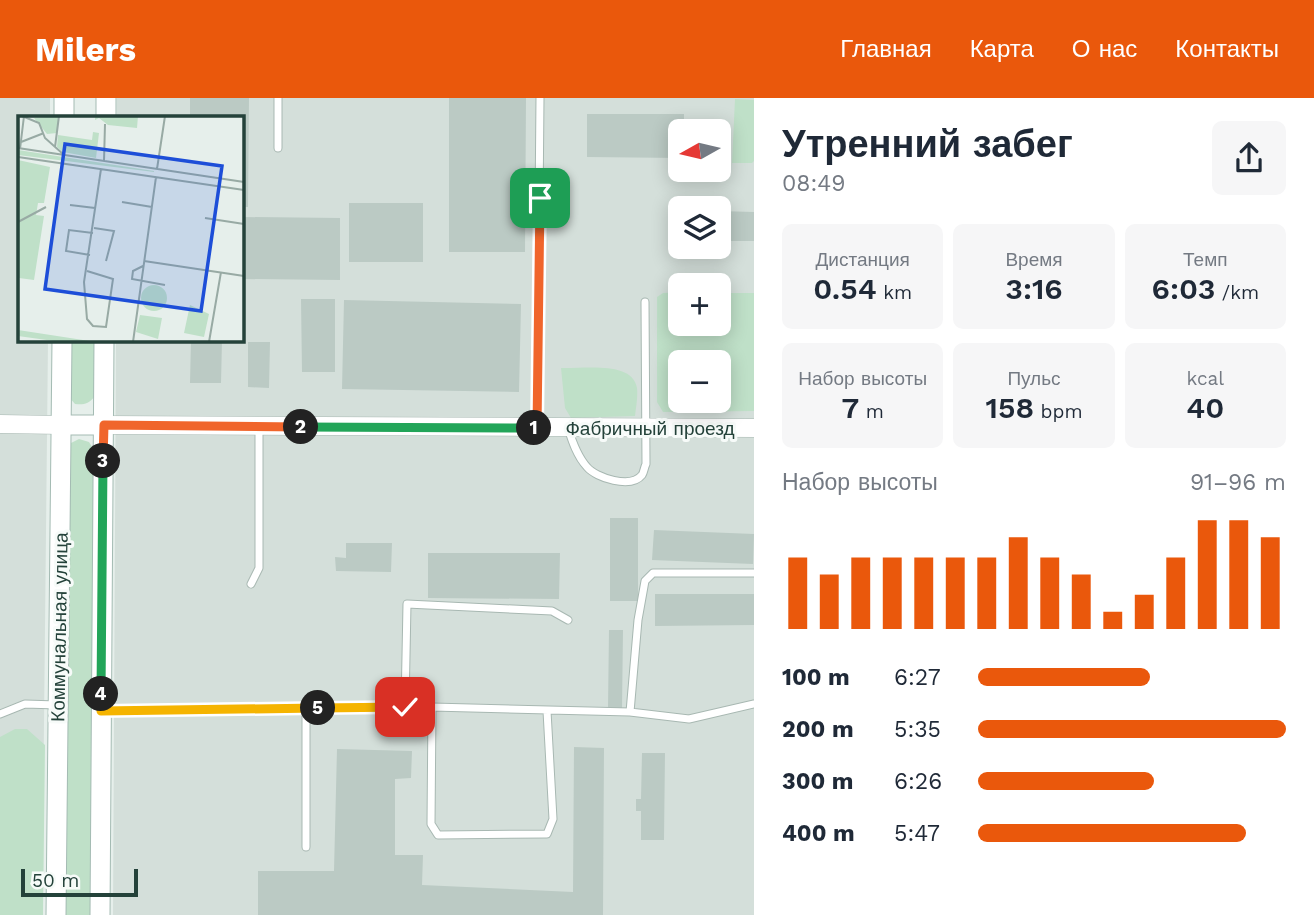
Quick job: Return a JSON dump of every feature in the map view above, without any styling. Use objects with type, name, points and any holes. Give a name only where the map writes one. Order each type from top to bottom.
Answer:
[{"type":"main road","points":[[64,98],[64,116]]},
{"type":"main road","points":[[106,98],[106,116]]},
{"type":"main road","name":"Коммунальная улица","points":[[56,914],[62,341]]},
{"type":"main road","points":[[100,915],[104,341]]},
{"type":"main road","name":"Фабричный проезд","points":[[61,425],[104,425]]},
{"type":"street","name":"Фабричный проезд","points":[[0,424],[61,425]]},
{"type":"street","name":"Фабричный проезд","points":[[104,425],[754,428]]},
{"type":"lane","points":[[278,98],[278,148]]},
{"type":"lane","points":[[537,428],[541,98]]},
{"type":"lane","points":[[568,428],[574,447],[586,467],[597,477],[624,481],[635,480],[642,475],[646,464],[645,302]]},
{"type":"lane","points":[[251,584],[258,568],[260,427]]},
{"type":"lane","points":[[630,712],[638,620],[645,581],[653,573],[754,573]]},
{"type":"lane","points":[[405,707],[407,604],[552,611],[568,620]]},
{"type":"lane","points":[[0,714],[25,704],[58,705]]},
{"type":"lane","points":[[101,711],[432,707],[630,712],[689,719],[754,704]]},
{"type":"lane","points":[[432,707],[431,824],[438,835],[547,834],[553,820],[547,710]]},
{"type":"lane","points":[[306,708],[306,847]]},
{"type":"shaded area","points":[[0,98],[50,98],[50,116],[18,116],[18,341],[48,341],[42,915],[0,915]]},
{"type":"shaded area","points":[[117,98],[754,98],[754,915],[113,915],[116,341],[243,341],[243,116],[117,116]]},
{"type":"green space","points":[[735,99],[754,100],[754,161],[732,163]]},
{"type":"green space","points":[[668,293],[668,336],[731,336],[731,293],[754,293],[754,411],[731,411],[731,350],[668,350],[668,412],[663,412],[657,402],[657,297]]},
{"type":"green space","points":[[69,341],[95,341],[94,397],[86,404],[75,404],[69,397]]},
{"type":"green space","points":[[561,368],[605,368],[626,373],[637,388],[635,416],[571,418],[565,408]]},
{"type":"green space","points":[[79,439],[89,442],[94,450],[91,915],[64,915],[68,449],[71,443]]},
{"type":"green space","points":[[15,729],[27,729],[45,745],[43,915],[0,915],[0,737]]},
{"type":"building","points":[[190,98],[249,98],[248,207],[243,207],[243,116],[190,116]]},
{"type":"building","points":[[449,98],[526,98],[525,252],[449,252]]},
{"type":"building","points":[[587,114],[684,114],[684,119],[668,119],[668,158],[587,157]]},
{"type":"building","points":[[349,203],[423,203],[423,262],[349,262]]},
{"type":"building","points":[[731,211],[754,212],[754,241],[731,241]]},
{"type":"building","points":[[243,217],[340,218],[340,280],[243,279]]},
{"type":"building","points":[[301,299],[335,299],[335,372],[302,372]]},
{"type":"building","points":[[344,300],[521,304],[519,392],[342,389]]},
{"type":"building","points":[[191,341],[222,341],[221,383],[190,383]]},
{"type":"building","points":[[248,342],[270,342],[269,388],[248,387]]},
{"type":"building","points":[[610,518],[638,518],[638,601],[610,601]]},
{"type":"building","points":[[654,530],[754,534],[753,564],[652,560]]},
{"type":"building","points":[[346,543],[392,543],[391,572],[336,571],[335,557],[346,558]]},
{"type":"building","points":[[428,553],[560,553],[559,599],[428,598]]},
{"type":"building","points":[[655,594],[754,594],[754,625],[655,626]]},
{"type":"building","points":[[609,630],[623,630],[622,708],[608,708]]},
{"type":"building","points":[[574,747],[604,748],[603,915],[258,915],[258,871],[334,871],[337,749],[412,751],[411,778],[395,779],[395,855],[423,855],[422,885],[573,892]]},
{"type":"building","points":[[642,753],[665,753],[664,840],[641,840],[641,811],[636,811],[636,799],[641,799]]},
{"type":"route","points":[[405,707],[101,711],[104,425],[537,428],[540,198]]}]
